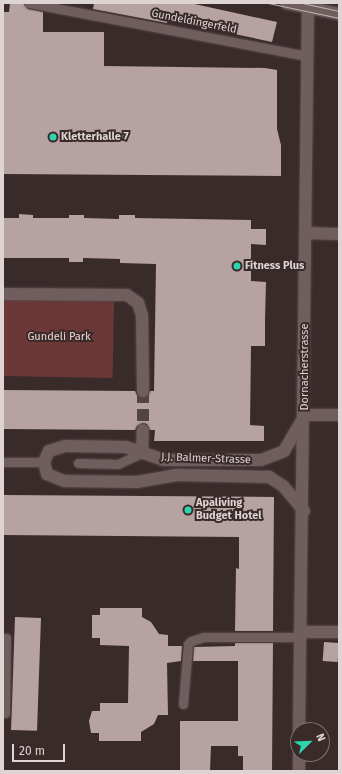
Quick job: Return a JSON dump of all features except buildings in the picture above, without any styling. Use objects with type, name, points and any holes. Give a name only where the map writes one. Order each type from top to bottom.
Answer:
[{"type":"street","points":[[286,3],[308,5],[339,14]]},
{"type":"street","name":"Dornacherstrasse","points":[[299,722],[304,511],[308,5]]},
{"type":"street","points":[[306,234],[339,234]]},
{"type":"street","points":[[3,294],[126,295],[138,303],[142,315],[143,391]]},
{"type":"street","points":[[305,415],[339,415]]},
{"type":"street","name":"J.J. Balmer-Strasse","points":[[304,511],[283,486],[270,477],[177,475],[138,482],[64,481],[47,474],[44,462],[49,451],[66,446],[126,447],[164,460],[268,459],[284,452],[305,415]]},
{"type":"street","points":[[142,453],[143,430]]},
{"type":"street","points":[[300,634],[339,632]]},
{"type":"lane","name":"Gundeldingerfeld","points":[[29,3],[307,56]]},
{"type":"lane","points":[[78,463],[118,464],[142,453]]},
{"type":"lane","points":[[3,462],[44,462]]},
{"type":"lane","points":[[183,704],[188,644],[191,641],[204,637],[300,634]]},
{"type":"lane","points":[[3,638],[6,638],[5,713],[3,713]]},
{"type":"green space","name":"Gundeli Park","points":[[3,298],[114,300],[113,378],[3,376]]},
{"type":"tunnel","points":[[143,391],[143,430]]},
{"type":"tram line","points":[[268,3],[339,18]]},
{"type":"tram line","points":[[302,3],[339,11]]},
{"type":"place","name":"Kletterhalle 7","points":[[53,137]]},
{"type":"place","name":"Fitness Plus","points":[[237,266]]},
{"type":"place","name":"Apaliving Budget Hotel","points":[[188,510]]}]
